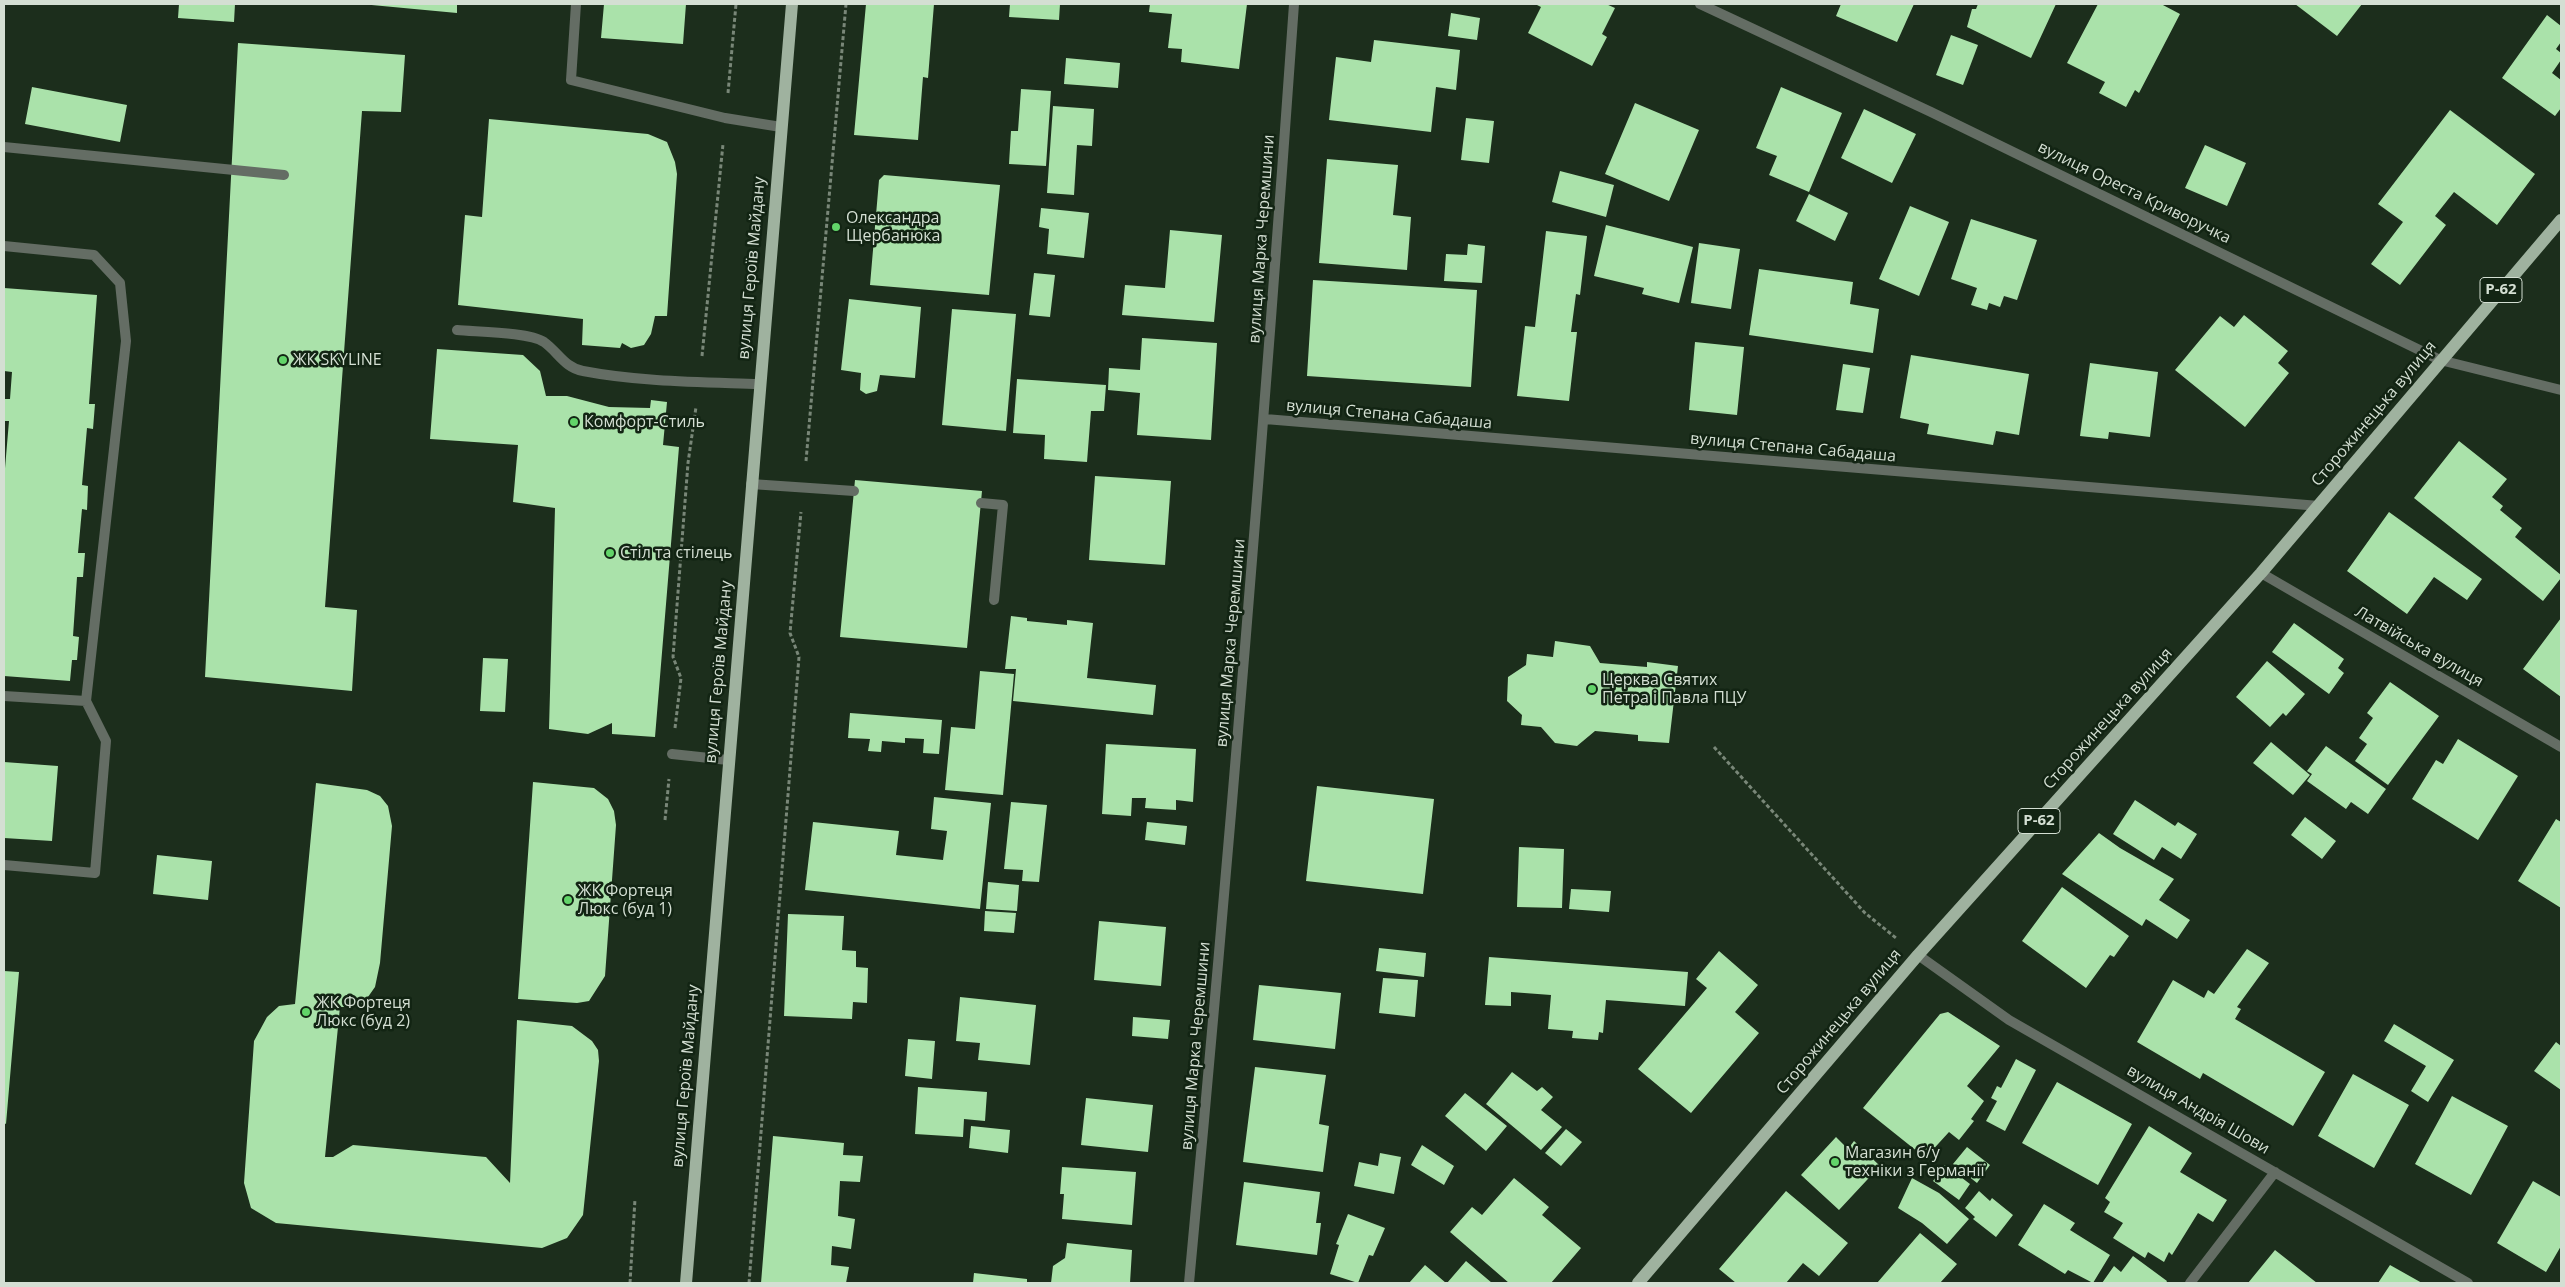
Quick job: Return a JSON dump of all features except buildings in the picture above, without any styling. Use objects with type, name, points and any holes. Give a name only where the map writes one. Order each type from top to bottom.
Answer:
[{"type":"main road","name":"вулиця Героїв Майдану","points":[[686,1283],[759,384],[792,4]]},
{"type":"main road","name":"Сторожинецька вулиця","points":[[1638,1283],[1918,955],[2261,573],[2440,360],[2561,220]]},
{"type":"street","points":[[576,4],[571,80],[726,118],[781,127]]},
{"type":"street","name":"вулиця Марка Черемшини","points":[[1189,1283],[1265,419],[1294,4]]},
{"type":"street","name":"вулиця Ореста Криворучка","points":[[1700,4],[1940,116],[2440,360],[2561,390]]},
{"type":"street","points":[[4,147],[284,176]]},
{"type":"street","points":[[4,246],[94,255],[120,283],[126,341],[86,701],[106,741],[95,873],[4,865]]},
{"type":"street","points":[[457,330],[529,336],[543,342],[563,362],[581,371],[699,382],[759,384]]},
{"type":"street","name":"вулиця Степана Сабадаша","points":[[1265,419],[2318,506]]},
{"type":"street","points":[[751,484],[854,490]]},
{"type":"street","points":[[981,503],[1003,505],[994,600]]},
{"type":"street","name":"Латвійська вулиця","points":[[2261,573],[2561,747]]},
{"type":"street","points":[[4,696],[86,701]]},
{"type":"street","points":[[672,754],[728,760]]},
{"type":"street","name":"вулиця Андрія Шови","points":[[1918,955],[2008,1020],[2468,1283]]},
{"type":"street","points":[[2190,1283],[2275,1172]]},
{"type":"path","points":[[665,820],[681,678],[673,657],[688,463],[699,382],[736,4]]},
{"type":"path","points":[[749,1283],[799,657],[790,633],[846,4]]},
{"type":"path","points":[[1714,747],[1865,914],[1918,955]]},
{"type":"path","points":[[630,1283],[635,1199]]},
{"type":"place","name":"Олександра Щербанюка","points":[[836,227]]},
{"type":"place","name":"ЖК SKYLINE","points":[[283,360]]},
{"type":"place","name":"Комфорт-Стиль","points":[[574,422]]},
{"type":"place","name":"Стіл та стілець","points":[[610,553]]},
{"type":"place","name":"Церква Святих Петра і Павла ПЦУ","points":[[1592,689]]},
{"type":"place","name":"ЖК Фортеця Люкс (буд 1)","points":[[568,900]]},
{"type":"place","name":"ЖК Фортеця Люкс (буд 2)","points":[[306,1012]]},
{"type":"place","name":"Магазин б/у техніки з Германії","points":[[1835,1162]]}]
